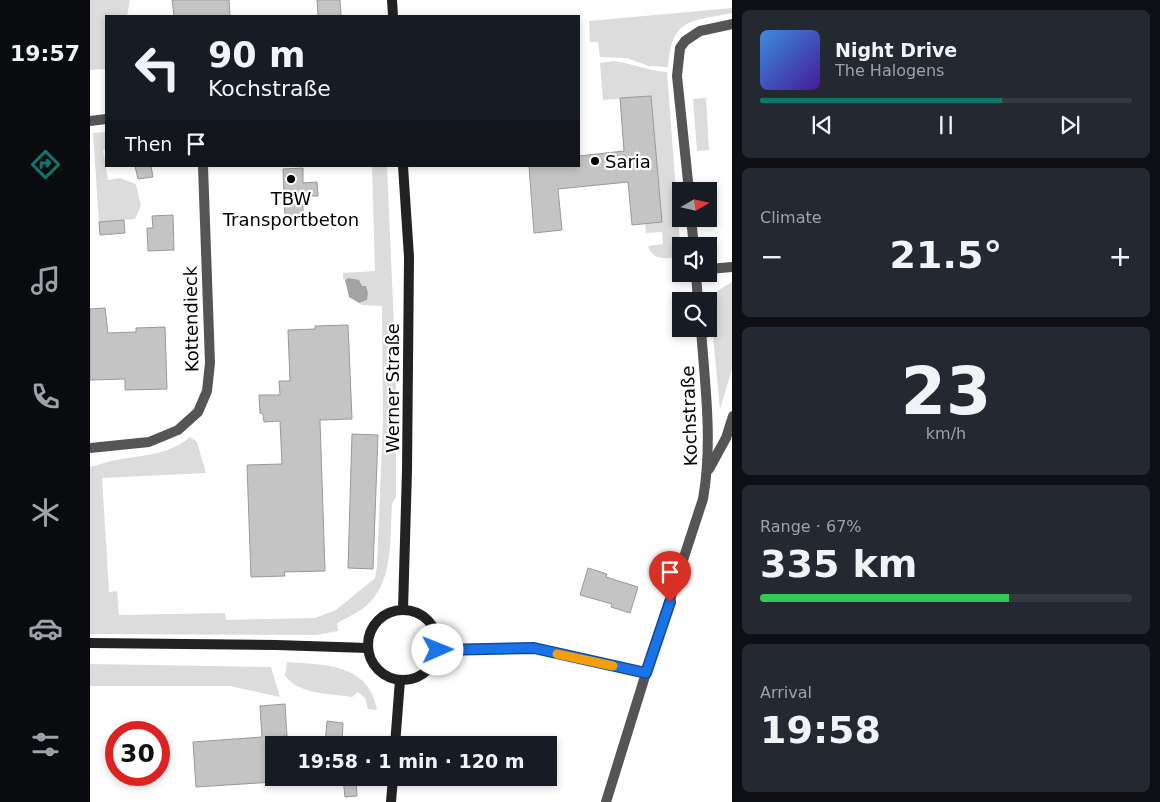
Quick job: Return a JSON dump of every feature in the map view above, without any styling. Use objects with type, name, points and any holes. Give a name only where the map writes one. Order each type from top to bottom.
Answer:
[{"type":"main road","points":[[392,0],[393,15]]},
{"type":"main road","name":"Werner Straße","points":[[403,167],[409,267],[407,470],[403,610]]},
{"type":"main road","points":[[403,610],[421,614],[429,621],[436,635],[438,650],[429,669],[420,676],[410,680],[400,680],[382,673],[370,658],[368,648],[368,639],[376,622],[391,611],[403,610]]},
{"type":"main road","points":[[90,643],[368,648]]},
{"type":"main road","points":[[396,736],[400,680]]},
{"type":"main road","points":[[391,802],[392,786]]},
{"type":"street","points":[[687,182],[677,76],[680,48],[700,31],[732,24]]},
{"type":"street","points":[[90,121],[105,119]]},
{"type":"street","name":"Kottendieck","points":[[90,448],[149,442],[178,430],[198,412],[207,391],[210,363],[203,167]]},
{"type":"street","points":[[717,269],[732,267]]},
{"type":"street","name":"Kochstraße","points":[[606,802],[703,499],[708,472],[708,436],[701,337]]},
{"type":"street","points":[[708,472],[726,438],[732,416]]},
{"type":"street","points":[[438,650],[534,648],[646,673]]},
{"type":"shaded area","points":[[90,0],[130,0],[127,15],[105,15],[105,69],[90,70]]},
{"type":"shaded area","points":[[732,8],[732,13],[694,21],[679,30],[670,51],[668,67],[649,66],[627,58],[600,57],[598,42],[590,42],[589,21]]},
{"type":"shaded area","points":[[613,61],[667,72],[675,182],[672,182],[672,228],[679,228],[679,237],[672,237],[672,258],[657,257],[653,255],[648,246],[663,244],[662,232],[646,233],[645,223],[662,222],[651,96],[603,100],[600,63]]},
{"type":"shaded area","points":[[706,98],[709,150],[697,151],[693,99]]},
{"type":"shaded area","points":[[105,132],[105,149],[103,150],[108,180],[120,178],[136,184],[141,206],[135,219],[99,222],[93,133]]},
{"type":"shaded area","points":[[372,167],[387,167],[396,372],[396,497],[392,504],[388,564],[381,586],[372,601],[353,615],[337,623],[338,631],[317,635],[90,634],[90,467],[110,461],[165,451],[190,437],[197,442],[206,473],[102,478],[109,592],[117,591],[119,615],[225,613],[226,620],[315,618],[336,610],[375,578],[383,421],[382,306],[362,305],[359,303],[367,300],[362,287],[348,278],[343,280],[343,273],[375,271]]},
{"type":"shaded area","points":[[348,278],[359,280],[362,286],[366,286],[367,300],[359,303],[349,297],[345,280]]},
{"type":"shaded area","points":[[732,282],[732,369],[720,409],[713,337],[717,337],[717,291]]},
{"type":"shaded area","points":[[287,662],[330,666],[343,669],[355,675],[365,683],[372,695],[377,710],[368,709],[365,698],[358,692],[352,697],[316,692],[299,687],[285,676]]},
{"type":"shaded area","points":[[90,664],[271,667],[280,697],[230,686],[90,686]]},
{"type":"building","points":[[172,0],[229,0],[230,15],[174,15]]},
{"type":"building","points":[[317,0],[340,0],[341,15],[318,15]]},
{"type":"building","points":[[651,96],[662,222],[632,225],[628,182],[558,189],[562,230],[534,233],[529,167],[580,167],[580,156],[624,151],[620,98]]},
{"type":"building","points":[[135,167],[151,167],[153,177],[138,179]]},
{"type":"building","points":[[303,168],[303,183],[317,182],[318,196],[303,196],[303,217],[285,217],[283,169]]},
{"type":"building","points":[[173,215],[174,250],[148,251],[147,228],[153,228],[152,216]]},
{"type":"building","points":[[124,220],[125,233],[100,235],[99,222]]},
{"type":"building","points":[[105,308],[108,333],[136,332],[136,328],[165,327],[167,389],[125,390],[125,379],[90,380],[90,309]]},
{"type":"building","points":[[348,325],[352,419],[320,420],[325,571],[284,572],[285,576],[251,577],[247,465],[282,464],[280,421],[264,422],[263,414],[260,413],[259,395],[280,395],[279,381],[290,381],[288,330],[315,329],[315,326]]},
{"type":"building","points":[[352,434],[378,435],[373,569],[348,568]]},
{"type":"building","points":[[588,568],[607,574],[606,577],[638,587],[630,613],[611,607],[612,604],[580,595]]},
{"type":"building","points":[[285,704],[287,736],[265,736],[265,783],[196,787],[193,742],[262,737],[260,706]]},
{"type":"building","points":[[327,721],[343,723],[342,736],[326,736]]},
{"type":"building","points":[[344,786],[356,786],[357,796],[345,797]]},
{"type":"slow traffic","points":[[557,654],[613,666]]},
{"type":"place","name":"Saria","points":[[595,161]]},
{"type":"place","name":"TBW Transportbeton","points":[[291,179]]},
{"type":"route","points":[[438,650],[534,648],[646,673],[670,602]]}]
